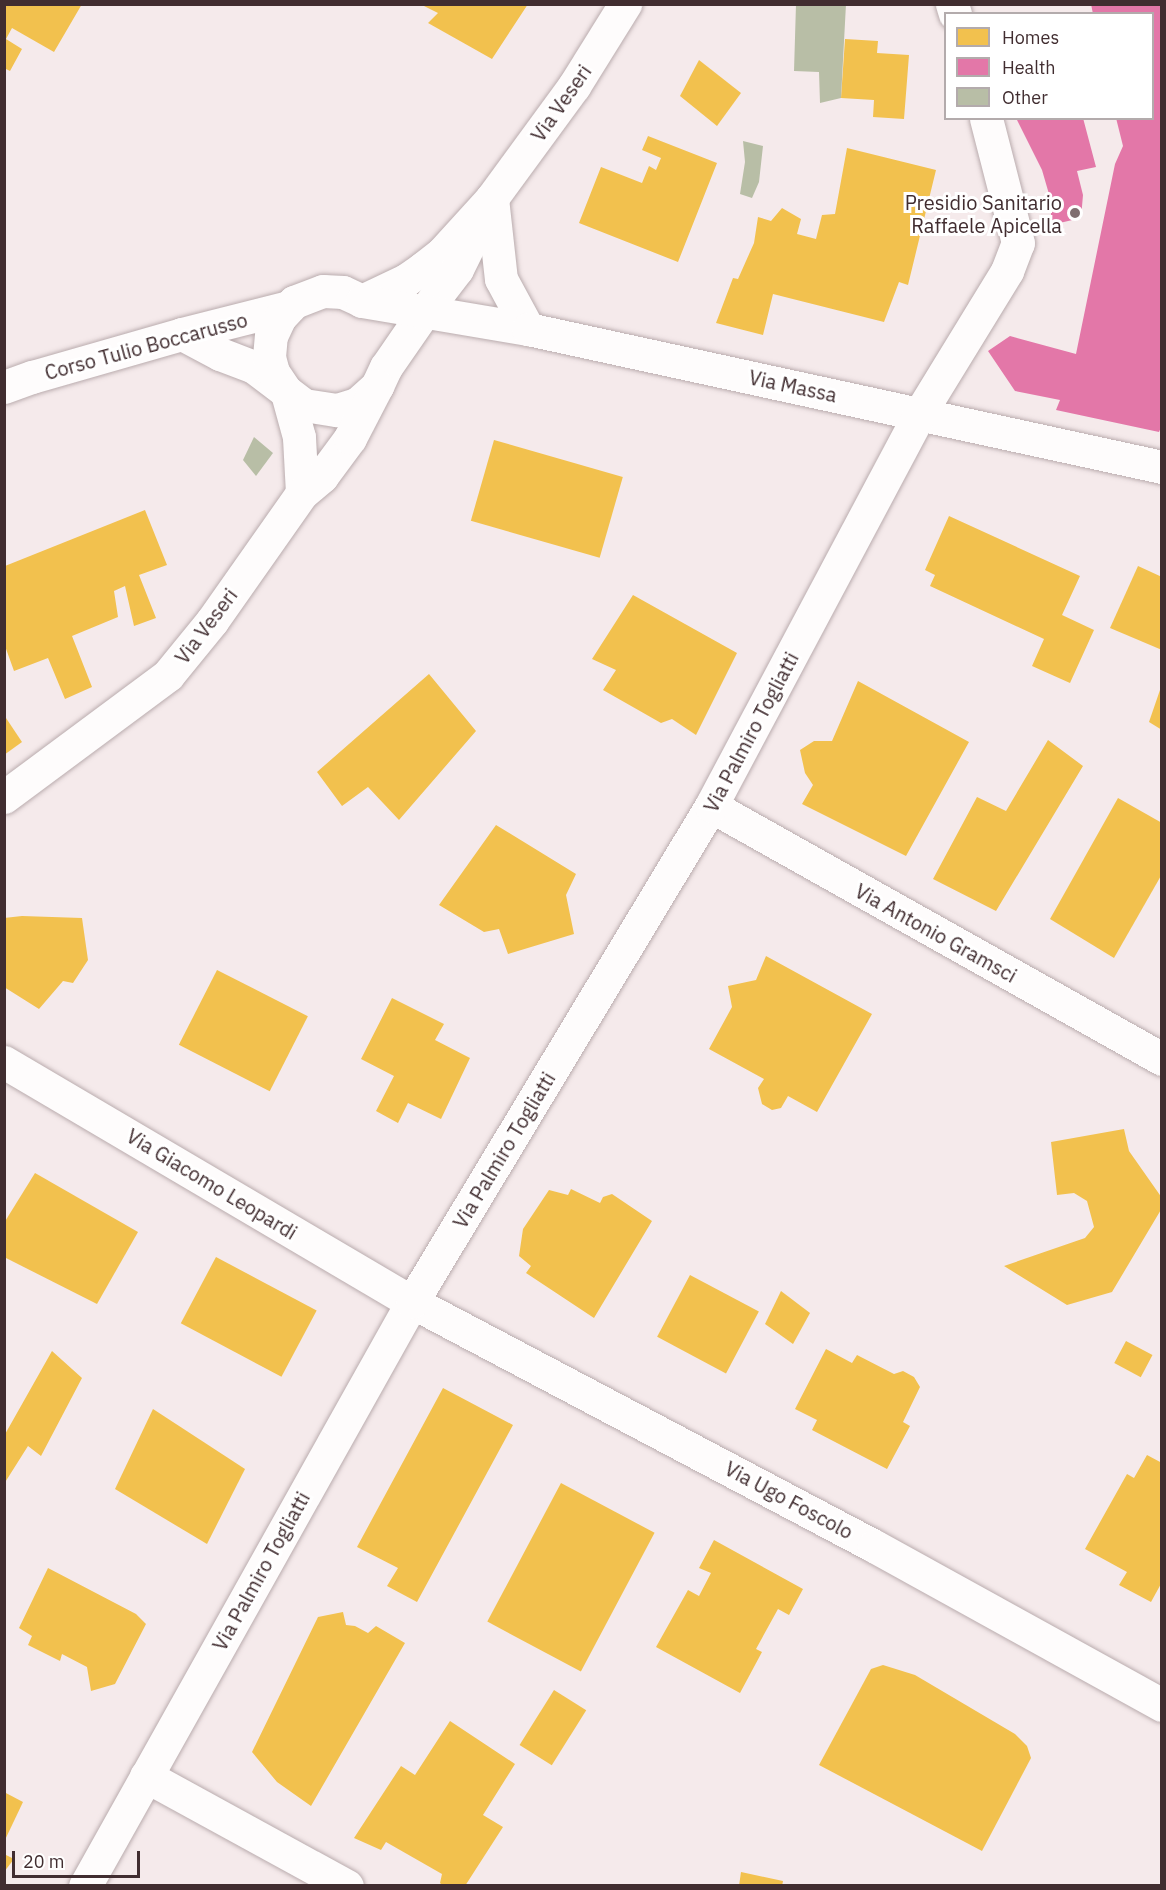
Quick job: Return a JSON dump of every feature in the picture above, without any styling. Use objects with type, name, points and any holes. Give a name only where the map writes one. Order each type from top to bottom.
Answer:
[{"type":"street","name":"Via Veseri","points":[[362,301],[406,280],[442,253],[492,198],[574,86],[625,4]]},
{"type":"street","name":"Via Palmiro Togliatti","points":[[85,1886],[412,1302],[711,806],[920,413],[1007,271],[1018,243],[987,120]]},
{"type":"street","name":"Via Veseri","points":[[4,797],[168,675],[212,621],[302,493],[322,477],[350,438],[381,376],[424,312],[457,269],[492,198]]},
{"type":"street","points":[[492,198],[501,279],[528,329]]},
{"type":"street","points":[[182,334],[220,354],[254,366],[287,393],[304,405],[337,410],[357,404],[381,376],[388,346],[382,324],[362,301],[343,292],[323,291],[312,293],[294,302],[280,317],[270,336],[269,357],[273,372],[287,393],[299,437],[302,493]]},
{"type":"street","name":"Via Massa","points":[[362,301],[528,329],[1161,467]]},
{"type":"street","name":"Corso Tulio Boccarusso","points":[[4,387],[182,334],[289,307]]},
{"type":"street","name":"Via Antonio Gramsci","points":[[711,806],[1161,1059]]},
{"type":"street","name":"Via Giacomo Leopardi","points":[[7,1069],[412,1302]]},
{"type":"street","name":"Via Ugo Foscolo","points":[[412,1302],[874,1546],[1161,1705]]},
{"type":"street","points":[[146,1776],[347,1886]]},
{"type":"building: Homes","points":[[4,4],[82,4],[54,52],[12,28],[6,39],[22,49],[10,71],[4,68]]},
{"type":"building: Homes","points":[[420,4],[528,4],[492,59],[428,23],[438,13]]},
{"type":"building: Homes","points":[[845,39],[878,41],[877,53],[909,55],[904,119],[873,117],[874,100],[841,98]]},
{"type":"building: Homes","points":[[699,60],[741,93],[717,126],[680,96]]},
{"type":"building: Homes","points":[[648,136],[717,163],[678,262],[579,223],[601,167],[642,183],[649,166],[656,170],[661,158],[642,150]]},
{"type":"building: Homes","points":[[847,148],[936,170],[908,285],[899,282],[884,322],[773,294],[763,335],[716,323],[733,278],[738,279],[754,243],[758,217],[771,221],[782,208],[801,219],[797,234],[816,239],[822,215],[835,214]]},
{"type":"building: Homes","points":[[494,440],[623,477],[600,558],[471,521]]},
{"type":"building: Homes","points":[[145,510],[167,565],[139,575],[156,618],[134,626],[125,586],[114,591],[118,617],[72,636],[92,687],[65,699],[48,658],[14,671],[5,646],[5,566]]},
{"type":"building: Homes","points":[[949,516],[1080,576],[1062,615],[1094,630],[1070,683],[1032,666],[1044,639],[930,586],[935,575],[925,570]]},
{"type":"building: Homes","points":[[1138,566],[1162,577],[1162,650],[1110,628]]},
{"type":"building: Homes","points":[[633,595],[737,653],[696,735],[672,719],[661,723],[603,690],[616,670],[592,659]]},
{"type":"building: Homes","points":[[429,674],[476,731],[399,820],[368,787],[342,806],[317,772]]},
{"type":"building: Homes","points":[[858,681],[969,742],[906,856],[802,804],[813,785],[805,773],[800,750],[814,741],[832,741]]},
{"type":"building: Homes","points":[[1162,687],[1162,730],[1149,722]]},
{"type":"building: Homes","points":[[4,715],[22,742],[4,755]]},
{"type":"building: Homes","points":[[1048,740],[1083,766],[996,911],[933,879],[977,797],[1006,811]]},
{"type":"building: Homes","points":[[1118,798],[1162,823],[1162,874],[1114,958],[1050,919]]},
{"type":"building: Homes","points":[[496,825],[576,874],[566,895],[574,934],[508,954],[499,929],[484,932],[439,905]]},
{"type":"building: Homes","points":[[22,916],[82,918],[88,960],[73,983],[63,981],[39,1009],[4,987],[4,918]]},
{"type":"building: Homes","points":[[766,956],[872,1014],[817,1112],[788,1096],[781,1108],[772,1110],[762,1104],[758,1088],[764,1079],[709,1049],[732,1007],[728,986],[756,980]]},
{"type":"building: Homes","points":[[217,970],[308,1016],[270,1091],[179,1045]]},
{"type":"building: Homes","points":[[392,998],[444,1024],[435,1040],[470,1058],[441,1119],[408,1103],[398,1123],[376,1111],[394,1076],[361,1059]]},
{"type":"building: Homes","points":[[1124,1129],[1129,1151],[1162,1198],[1162,1208],[1112,1292],[1067,1305],[1004,1266],[1085,1238],[1094,1227],[1087,1201],[1074,1193],[1057,1195],[1051,1142]]},
{"type":"building: Homes","points":[[35,1173],[138,1232],[97,1304],[4,1257],[4,1223]]},
{"type":"building: Homes","points":[[571,1189],[600,1203],[603,1197],[612,1194],[652,1221],[594,1318],[526,1273],[531,1266],[519,1256],[523,1229],[549,1190],[568,1195]]},
{"type":"building: Homes","points":[[216,1257],[317,1311],[281,1377],[181,1323]]},
{"type":"building: Homes","points":[[690,1275],[759,1312],[726,1373],[657,1337]]},
{"type":"building: Homes","points":[[781,1291],[810,1313],[793,1344],[765,1324]]},
{"type":"building: Homes","points":[[1126,1341],[1152,1355],[1141,1377],[1114,1363]]},
{"type":"building: Homes","points":[[826,1349],[852,1363],[857,1355],[894,1374],[903,1371],[914,1377],[920,1387],[903,1422],[910,1426],[887,1469],[812,1430],[817,1420],[795,1409]]},
{"type":"building: Homes","points":[[52,1351],[82,1378],[41,1456],[28,1446],[4,1484],[4,1436]]},
{"type":"building: Homes","points":[[443,1388],[513,1425],[417,1602],[387,1586],[398,1568],[357,1547]]},
{"type":"building: Homes","points":[[153,1409],[245,1469],[207,1544],[115,1489]]},
{"type":"building: Homes","points":[[1147,1455],[1162,1463],[1162,1582],[1151,1602],[1119,1585],[1127,1572],[1085,1549],[1127,1474],[1134,1478]]},
{"type":"building: Homes","points":[[561,1483],[655,1533],[581,1671],[487,1622]]},
{"type":"building: Homes","points":[[714,1540],[803,1589],[789,1615],[778,1609],[756,1649],[762,1652],[740,1693],[656,1647],[688,1590],[699,1596],[711,1573],[699,1568]]},
{"type":"building: Homes","points":[[48,1568],[136,1614],[146,1624],[115,1684],[91,1691],[87,1667],[62,1654],[60,1661],[28,1645],[32,1636],[19,1628]]},
{"type":"building: Homes","points":[[343,1612],[346,1625],[355,1626],[368,1633],[376,1626],[405,1643],[311,1806],[277,1782],[252,1752],[318,1617]]},
{"type":"building: Homes","points":[[883,1665],[915,1675],[1015,1734],[1027,1746],[1031,1758],[982,1851],[819,1765],[871,1669]]},
{"type":"building: Homes","points":[[554,1690],[586,1710],[552,1765],[520,1745]]},
{"type":"building: Homes","points":[[450,1721],[515,1764],[483,1815],[503,1827],[465,1886],[443,1886],[440,1883],[442,1874],[386,1842],[381,1850],[354,1838],[401,1766],[415,1775]]},
{"type":"building: Homes","points":[[4,1792],[23,1802],[4,1842]]},
{"type":"building: Homes","points":[[4,1854],[14,1859],[4,1872]]},
{"type":"building: Homes","points":[[741,1872],[783,1881],[782,1886],[739,1886]]},
{"type":"building: Health","points":[[1091,4],[1162,4],[1162,425],[1159,432],[1056,410],[1060,400],[1015,391],[988,351],[1010,336],[1076,354],[1115,164],[1123,146],[1116,120],[1154,120],[1154,12],[1093,12]]},
{"type":"building: Health","points":[[1017,120],[1084,120],[1096,167],[1077,171],[1083,195],[1081,218],[1051,225],[1051,201],[1042,170]]},
{"type":"building: Other","points":[[796,4],[846,4],[841,98],[820,103],[819,72],[794,71]]},
{"type":"building: Other","points":[[743,141],[763,146],[759,182],[752,198],[740,194],[745,162]]},
{"type":"building: Other","points":[[254,437],[273,453],[256,476],[243,460]]},
{"type":"place","name":"Presidio Sanitario Raffaele Apicella","points":[[1075,213]]}]
